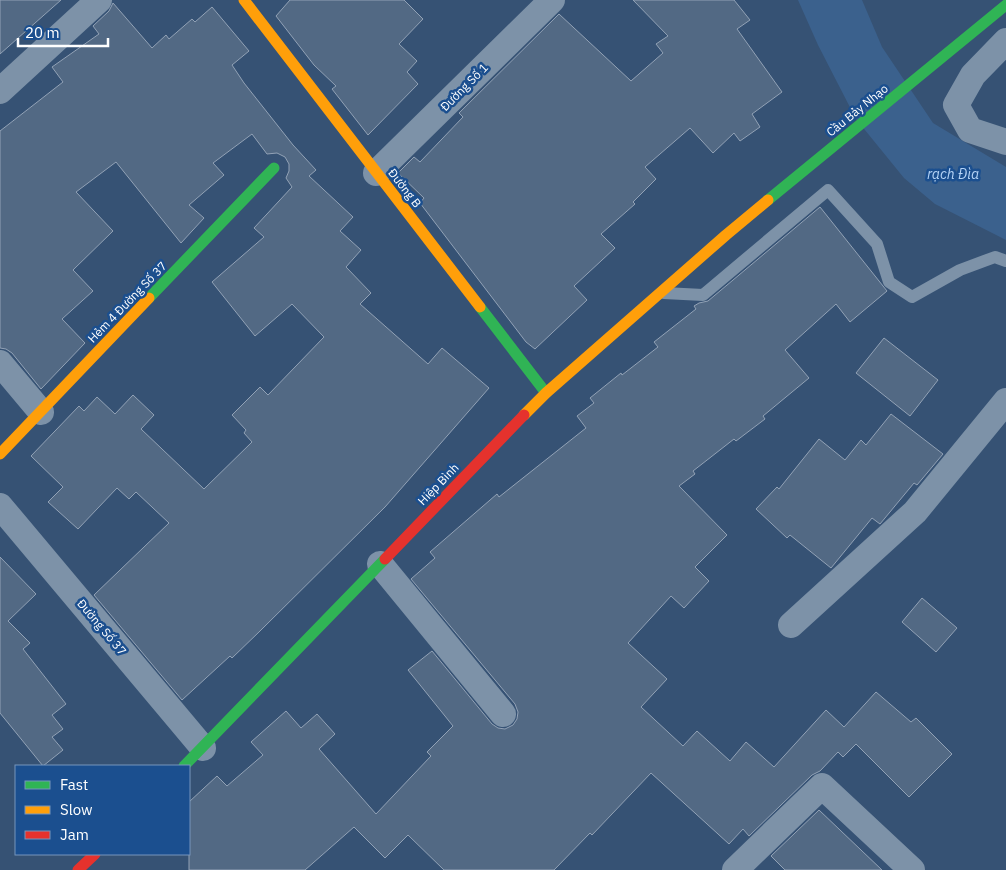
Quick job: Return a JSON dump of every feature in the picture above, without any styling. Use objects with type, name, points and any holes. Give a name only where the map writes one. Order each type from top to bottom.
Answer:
[{"type":"main road","name":"Đường B","points":[[244,0],[546,392]]},
{"type":"main road","name":"Cầu Bảy Nhạo","points":[[726,235],[1006,5]]},
{"type":"main road","name":"Hẻm 4 Đường Số 37","points":[[0,454],[274,168]]},
{"type":"main road","name":"Hiệp Bình","points":[[185,765],[546,392],[726,235]]},
{"type":"main road","points":[[78,870],[94,855]]},
{"type":"street","points":[[0,91],[99,0]]},
{"type":"street","name":"Đường Số 1","points":[[376,173],[551,0]]},
{"type":"street","points":[[1006,41],[973,75],[956,105],[970,130],[1006,142]]},
{"type":"street","points":[[0,363],[41,412]]},
{"type":"street","points":[[791,625],[915,512],[1006,401]]},
{"type":"street","name":"Đường Số 37","points":[[0,506],[203,748]]},
{"type":"street","points":[[380,564],[502,714]]},
{"type":"street","points":[[735,870],[822,786],[912,870]]},
{"type":"lane","points":[[662,292],[703,295],[828,190],[877,244],[888,282],[912,297],[960,270],[995,257],[1006,261]]},
{"type":"water","name":"rạch Đìa","points":[[798,0],[862,0],[882,47],[933,123],[1006,167],[1006,240],[935,204],[904,178],[856,119],[818,45]]},
{"type":"building","points":[[0,0],[61,0],[0,54]]},
{"type":"building","points":[[290,0],[404,0],[423,19],[399,44],[417,61],[407,72],[418,84],[368,135],[332,89],[336,86],[314,65],[276,16]]},
{"type":"building","points":[[633,0],[734,0],[750,20],[737,29],[782,92],[752,114],[760,127],[740,141],[734,133],[713,153],[690,128],[645,167],[656,179],[633,202],[635,204],[601,234],[615,248],[574,286],[587,300],[535,349],[526,342],[420,203],[424,198],[398,173],[414,157],[420,162],[463,117],[459,113],[559,14],[631,81],[663,53],[656,44],[668,36]]},
{"type":"building","points":[[113,3],[152,48],[166,35],[169,39],[192,19],[195,22],[212,7],[249,51],[232,65],[244,83],[293,145],[316,170],[309,176],[353,217],[340,231],[361,250],[346,267],[371,293],[360,304],[428,364],[442,348],[489,388],[385,507],[232,658],[230,656],[182,700],[94,595],[169,523],[136,492],[129,499],[117,488],[78,529],[48,502],[63,487],[31,456],[79,406],[84,411],[97,397],[115,414],[133,395],[154,415],[141,429],[204,489],[252,442],[244,433],[246,430],[232,415],[260,387],[268,395],[324,337],[292,304],[255,336],[212,282],[264,237],[254,228],[292,187],[286,178],[289,164],[285,157],[277,153],[267,154],[252,134],[213,163],[224,175],[189,205],[204,218],[181,243],[116,162],[76,192],[113,231],[73,270],[93,291],[62,319],[85,343],[41,389],[12,353],[0,348],[0,131],[63,82],[52,67],[99,34],[93,26],[109,11]]},
{"type":"building","points":[[820,207],[887,291],[850,322],[836,304],[785,350],[809,378],[763,416],[765,419],[736,441],[734,439],[693,471],[695,474],[679,486],[727,535],[695,567],[709,581],[684,608],[671,596],[628,643],[667,679],[641,707],[683,746],[697,731],[730,761],[746,742],[774,767],[826,710],[844,727],[876,692],[911,722],[916,718],[952,754],[909,797],[856,744],[843,757],[838,752],[749,836],[743,829],[729,844],[651,773],[592,835],[590,833],[554,870],[444,870],[408,835],[385,858],[354,827],[305,870],[189,870],[190,801],[217,776],[227,786],[263,755],[251,742],[286,711],[301,728],[317,714],[335,734],[319,749],[376,814],[431,756],[427,752],[453,726],[408,670],[432,651],[492,724],[498,728],[505,729],[513,725],[517,719],[518,712],[515,704],[411,579],[435,558],[430,552],[497,494],[499,497],[586,428],[577,416],[594,403],[590,398],[658,347],[654,342],[696,309],[694,306],[708,301]]},
{"type":"building","points":[[884,338],[938,380],[910,416],[856,373]]},
{"type":"building","points":[[891,414],[943,454],[917,485],[914,483],[880,524],[872,518],[831,568],[790,535],[787,538],[756,509],[777,487],[779,489],[819,439],[845,460],[861,440],[866,445]]},
{"type":"building","points":[[0,557],[36,594],[8,621],[30,643],[23,649],[66,704],[52,715],[63,729],[52,737],[63,750],[42,765],[0,713]]},
{"type":"building","points":[[922,598],[957,628],[936,652],[902,622]]},
{"type":"building","points":[[819,810],[882,870],[785,870],[771,856]]},
{"type":"traffic: fast","points":[[768,200],[1006,5]]},
{"type":"traffic: fast","points":[[149,298],[274,168]]},
{"type":"traffic: fast","points":[[480,307],[546,393]]},
{"type":"traffic: fast","points":[[185,765],[385,559]]},
{"type":"traffic: slow","points":[[244,0],[480,307]]},
{"type":"traffic: slow","points":[[524,415],[546,393],[768,200]]},
{"type":"traffic: slow","points":[[0,454],[149,298]]},
{"type":"traffic: jam","points":[[385,559],[524,415]]},
{"type":"traffic: jam","points":[[78,870],[94,855]]}]
